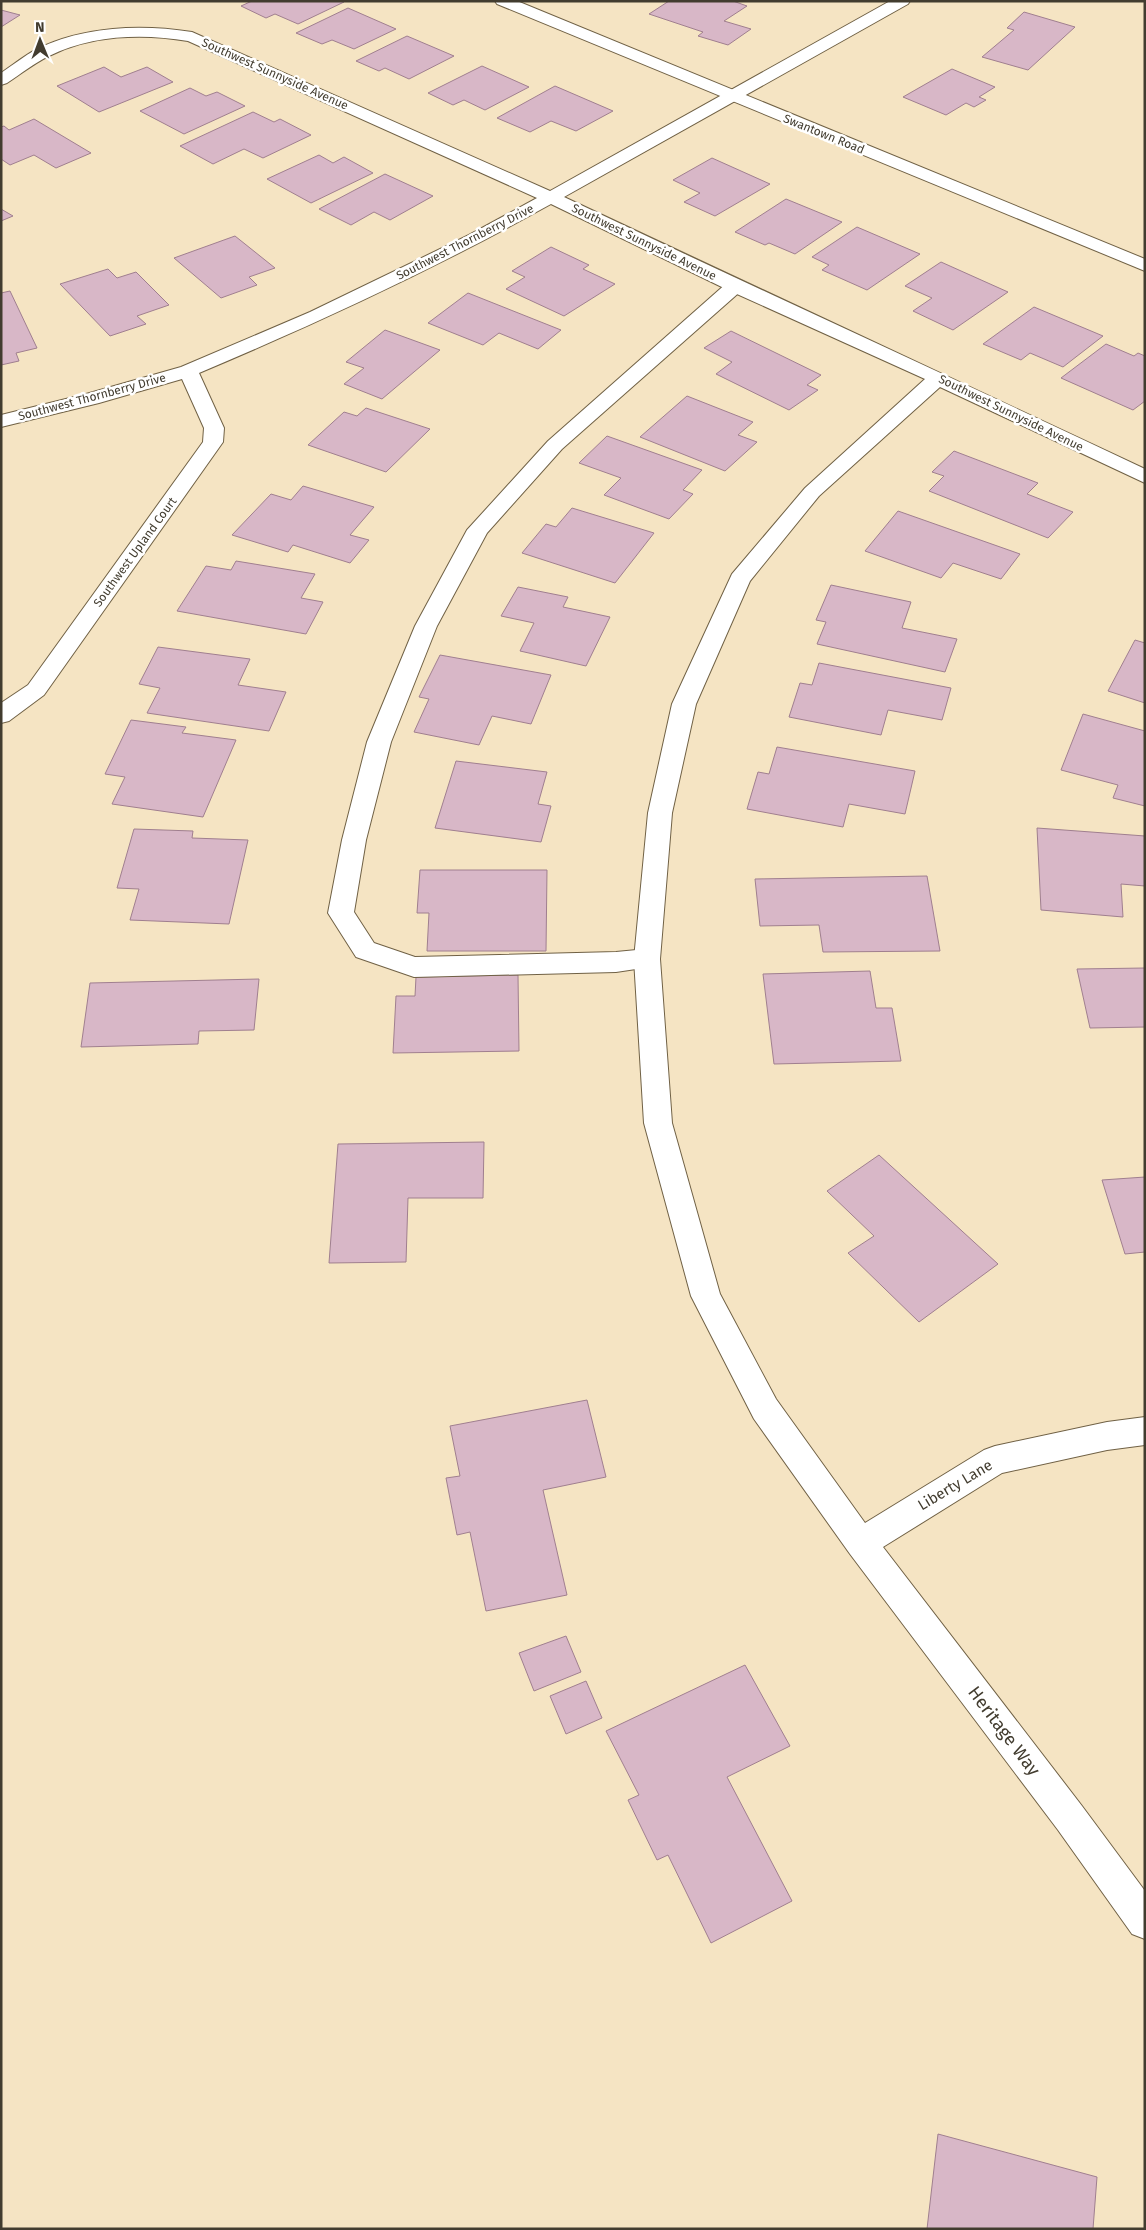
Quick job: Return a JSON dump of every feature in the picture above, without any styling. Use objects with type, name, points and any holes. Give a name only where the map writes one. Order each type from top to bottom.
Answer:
[{"type":"street","name":"Swantown Road","points":[[503,1],[1145,266]]},
{"type":"street","name":"Southwest Thornberry Drive","points":[[1,421],[92,399],[188,371],[317,316],[475,239],[552,198],[902,1]]},
{"type":"street","name":"Southwest Sunnyside Avenue","points":[[1,80],[49,49],[108,34],[134,31],[164,31],[192,37],[552,198],[735,286],[938,378],[1145,477]]},
{"type":"street","points":[[647,959],[616,962],[414,967],[366,950],[341,913],[354,840],[378,742],[426,626],[478,530],[555,445],[735,286]]},
{"type":"street","name":"Southwest Upland Court","points":[[1,715],[36,690],[213,442],[214,428],[188,371]]},
{"type":"street","name":"Heritage Way","points":[[938,378],[812,492],[740,579],[684,704],[660,813],[647,959],[658,1123],[706,1296],[765,1409],[861,1543],[1070,1818],[1145,1921]]},
{"type":"street","name":"Liberty Lane","points":[[861,1543],[995,1460],[1108,1436],[1145,1432]]},
{"type":"building","points":[[252,1],[344,2],[298,24],[275,14],[266,18],[241,6]]},
{"type":"building","points":[[669,1],[733,1],[747,6],[724,21],[751,29],[728,45],[698,36],[703,32],[649,14]]},
{"type":"building","points":[[348,8],[396,29],[354,49],[332,40],[322,44],[296,33]]},
{"type":"building","points":[[1,10],[20,15],[1,27]]},
{"type":"building","points":[[1024,12],[1075,27],[1028,70],[982,57],[1014,30],[1007,28]]},
{"type":"building","points":[[407,36],[454,56],[409,79],[385,68],[379,71],[356,61]]},
{"type":"building","points":[[482,66],[529,87],[485,110],[464,100],[453,105],[428,93]]},
{"type":"building","points":[[104,67],[121,77],[147,67],[173,82],[99,112],[57,86]]},
{"type":"building","points":[[952,69],[995,87],[979,97],[986,100],[974,107],[966,103],[946,115],[903,97]]},
{"type":"building","points":[[555,86],[613,111],[576,131],[551,121],[530,132],[497,118]]},
{"type":"building","points":[[190,88],[206,96],[217,92],[245,106],[184,134],[140,111]]},
{"type":"building","points":[[253,112],[274,122],[280,119],[311,135],[263,158],[244,149],[213,164],[180,146]]},
{"type":"building","points":[[34,119],[91,153],[56,168],[34,155],[10,165],[1,159],[1,127],[4,126],[9,130]]},
{"type":"building","points":[[319,155],[333,163],[344,157],[373,173],[311,203],[267,179]]},
{"type":"building","points":[[712,158],[770,184],[715,216],[684,202],[700,193],[673,180]]},
{"type":"building","points":[[385,174],[433,196],[390,220],[374,212],[351,225],[319,209]]},
{"type":"building","points":[[786,199],[842,222],[795,254],[769,243],[765,245],[735,232]]},
{"type":"building","points":[[1,209],[13,216],[1,221]]},
{"type":"building","points":[[857,227],[920,254],[867,290],[822,270],[829,265],[812,257]]},
{"type":"building","points":[[235,236],[275,268],[249,277],[257,285],[221,298],[174,258]]},
{"type":"building","points":[[551,247],[589,265],[583,269],[615,284],[564,316],[506,289],[525,277],[512,271]]},
{"type":"building","points":[[941,262],[1008,292],[953,330],[913,311],[932,298],[905,286]]},
{"type":"building","points":[[108,269],[117,278],[136,272],[169,305],[137,316],[146,324],[110,336],[60,284]]},
{"type":"building","points":[[10,291],[37,348],[16,353],[19,361],[1,365],[1,293]]},
{"type":"building","points":[[468,293],[561,330],[538,349],[499,333],[483,345],[428,323]]},
{"type":"building","points":[[1034,307],[1103,336],[1063,367],[1030,353],[1021,360],[983,344]]},
{"type":"building","points":[[385,330],[440,350],[382,399],[344,384],[364,368],[346,362]]},
{"type":"building","points":[[731,331],[821,375],[807,385],[818,390],[789,410],[716,374],[732,362],[704,348]]},
{"type":"building","points":[[1106,344],[1134,356],[1138,353],[1145,356],[1145,401],[1133,410],[1061,378]]},
{"type":"building","points":[[687,396],[753,422],[738,435],[757,442],[725,471],[640,437]]},
{"type":"building","points":[[366,408],[430,429],[386,472],[308,445],[344,412],[357,416]]},
{"type":"building","points":[[607,436],[702,470],[683,490],[693,494],[669,519],[604,495],[621,478],[579,463]]},
{"type":"building","points":[[954,451],[1038,483],[1027,494],[1073,512],[1048,538],[929,491],[944,476],[932,472]]},
{"type":"building","points":[[303,486],[374,507],[350,535],[369,540],[350,563],[293,545],[288,552],[232,535],[271,494],[291,500]]},
{"type":"building","points":[[572,508],[654,533],[615,583],[522,553],[546,524],[556,527]]},
{"type":"building","points":[[898,511],[1020,554],[1001,579],[953,563],[941,578],[865,551]]},
{"type":"building","points":[[236,561],[315,574],[301,598],[323,602],[306,634],[177,611],[206,566],[231,570]]},
{"type":"building","points":[[831,585],[911,602],[902,628],[957,639],[945,672],[817,644],[826,622],[816,620]]},
{"type":"building","points":[[518,587],[568,597],[563,607],[610,617],[586,666],[520,651],[534,623],[501,616]]},
{"type":"building","points":[[1135,640],[1145,643],[1145,703],[1108,691]]},
{"type":"building","points":[[158,647],[250,659],[238,685],[286,692],[269,731],[147,713],[160,688],[139,684]]},
{"type":"building","points":[[440,655],[551,675],[531,724],[492,716],[479,745],[414,732],[429,699],[419,697]]},
{"type":"building","points":[[819,663],[951,688],[942,720],[888,710],[881,735],[789,717],[800,683],[812,685]]},
{"type":"building","points":[[1083,714],[1145,731],[1145,806],[1113,798],[1118,785],[1061,770]]},
{"type":"building","points":[[131,720],[186,727],[182,733],[236,740],[203,817],[112,804],[125,777],[105,774]]},
{"type":"building","points":[[777,747],[915,771],[905,814],[849,804],[843,827],[747,809],[758,772],[769,774]]},
{"type":"building","points":[[456,761],[547,772],[538,804],[551,806],[541,842],[435,828]]},
{"type":"building","points":[[1037,828],[1145,836],[1145,886],[1121,884],[1123,917],[1041,910]]},
{"type":"building","points":[[134,829],[193,831],[192,838],[248,840],[229,924],[130,920],[139,889],[117,888]]},
{"type":"building","points":[[420,870],[547,870],[546,951],[427,951],[429,913],[417,913]]},
{"type":"building","points":[[927,876],[940,951],[823,952],[819,925],[760,926],[755,879]]},
{"type":"building","points":[[1145,968],[1145,1027],[1090,1028],[1077,969]]},
{"type":"building","points":[[870,971],[876,1008],[892,1008],[901,1061],[774,1064],[763,974]]},
{"type":"building","points":[[518,975],[519,1051],[393,1053],[396,996],[415,996],[416,977]]},
{"type":"building","points":[[259,979],[254,1030],[199,1031],[198,1044],[81,1047],[90,983]]},
{"type":"building","points":[[484,1142],[483,1198],[408,1198],[406,1262],[329,1263],[338,1144]]},
{"type":"building","points":[[879,1155],[998,1264],[919,1322],[848,1253],[874,1236],[827,1191]]},
{"type":"building","points":[[1145,1177],[1145,1252],[1125,1254],[1102,1180]]},
{"type":"building","points":[[587,1400],[606,1477],[543,1490],[567,1595],[486,1611],[470,1532],[457,1535],[446,1478],[460,1476],[450,1426]]},
{"type":"building","points":[[566,1636],[581,1672],[534,1691],[519,1653]]},
{"type":"building","points":[[745,1665],[790,1746],[727,1777],[792,1901],[711,1943],[668,1855],[657,1860],[628,1800],[639,1795],[606,1731]]},
{"type":"building","points":[[586,1681],[602,1718],[566,1734],[550,1696]]},
{"type":"building","points":[[938,2134],[1097,2177],[1093,2229],[927,2229]]}]
